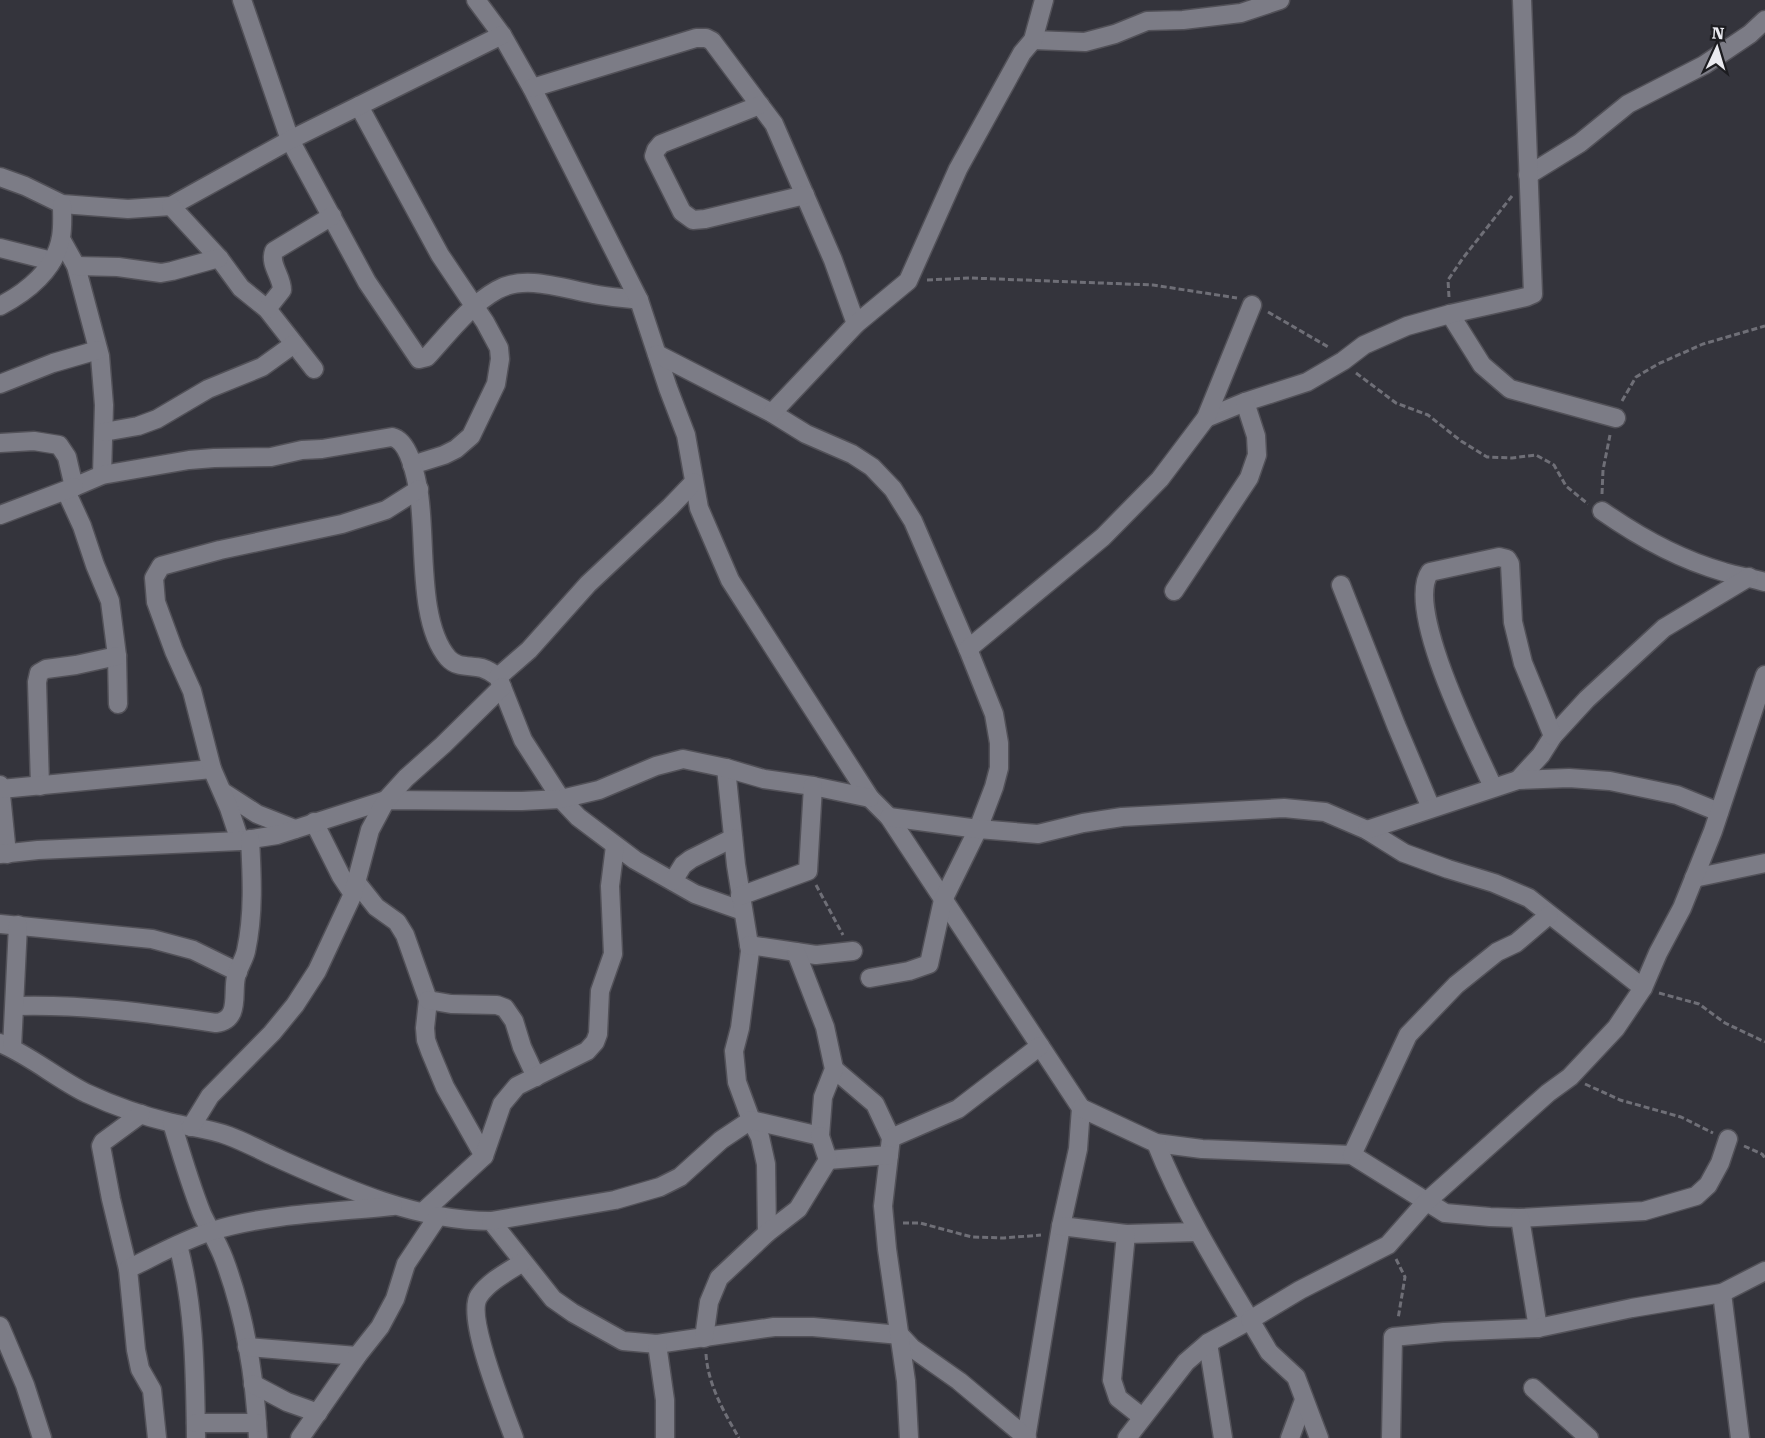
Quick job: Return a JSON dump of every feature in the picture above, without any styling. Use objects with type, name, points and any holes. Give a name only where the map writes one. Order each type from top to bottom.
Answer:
[{"type":"street","points":[[242,0],[290,140],[367,282],[419,359],[427,357],[474,307],[497,289],[515,284],[539,284],[639,300]]},
{"type":"street","points":[[476,0],[502,35],[532,88],[639,300],[686,435],[699,508],[730,580],[870,798],[889,817],[1081,1108],[1156,1143],[1202,1149],[1352,1155],[1444,1213],[1520,1218],[1644,1211],[1696,1196],[1708,1185],[1720,1163],[1728,1139]]},
{"type":"street","points":[[772,412],[856,324],[908,281],[958,169],[1022,53],[1033,40],[1044,0]]},
{"type":"street","points":[[1033,40],[1085,42],[1115,34],[1147,21],[1183,20],[1241,13],[1280,0]]},
{"type":"street","points":[[1206,418],[1245,402],[1307,382],[1343,361],[1364,345],[1407,326],[1533,294],[1522,0]]},
{"type":"street","points":[[1528,175],[1580,143],[1628,104],[1704,65],[1750,34],[1765,20]]},
{"type":"street","points":[[0,177],[62,204],[128,209],[171,206],[290,140],[502,35]]},
{"type":"street","points":[[532,88],[701,37],[712,41],[774,124],[833,260],[856,324]]},
{"type":"street","points":[[760,105],[661,144],[654,156],[682,212],[693,219],[705,219],[805,195]]},
{"type":"street","points":[[359,106],[440,255],[485,322],[499,348],[499,370],[493,392],[477,425],[465,443],[444,455],[412,465]]},
{"type":"street","points":[[0,306],[30,287],[52,261],[61,239],[62,204]]},
{"type":"street","points":[[171,206],[219,258],[241,288],[267,309],[314,369]]},
{"type":"street","points":[[267,309],[282,290],[281,280],[272,261],[273,253],[332,216]]},
{"type":"street","points":[[61,239],[76,266],[103,378],[102,476]]},
{"type":"street","points":[[0,248],[52,261]]},
{"type":"street","points":[[76,266],[118,267],[161,273],[219,258]]},
{"type":"street","points":[[968,649],[1103,537],[1160,479],[1206,418],[1252,305]]},
{"type":"street","points":[[1450,314],[1482,365],[1510,389],[1616,418]]},
{"type":"street","points":[[104,432],[138,426],[157,419],[208,389],[262,367],[294,344]]},
{"type":"street","points":[[0,384],[53,363],[98,350]]},
{"type":"street","points":[[657,354],[772,412],[806,434],[852,454],[872,468],[893,489],[913,521],[994,714],[999,743],[999,768],[978,829],[943,900],[928,964],[909,971],[870,978]]},
{"type":"street","points":[[1174,591],[1249,478],[1257,455],[1256,436],[1245,402]]},
{"type":"street","points":[[0,516],[102,476],[205,459],[271,457],[397,438],[412,465],[418,489],[425,576],[438,642],[449,660],[455,664],[483,669],[500,682],[522,740],[561,799],[578,817],[635,860],[695,894],[742,903],[808,871],[813,786]]},
{"type":"street","points":[[0,443],[34,441],[59,445],[67,457],[70,489],[110,602],[117,656],[118,704]]},
{"type":"street","points":[[191,1127],[210,1096],[272,1033],[295,1005],[317,971],[355,888],[370,830],[386,800],[406,778],[443,745],[588,584],[662,515],[693,482]]},
{"type":"street","points":[[15,1006],[56,1006],[142,1012],[219,1023],[228,1017],[234,1008],[237,972],[246,951],[251,910],[245,840],[212,769],[192,691],[156,602],[153,584],[158,569],[161,566],[220,550],[306,533],[378,513],[395,505],[418,489]]},
{"type":"street","points":[[1602,511],[1636,534],[1667,549],[1723,572],[1757,580]]},
{"type":"street","points":[[1493,787],[1435,652],[1424,598],[1426,578],[1430,572],[1499,557],[1508,559],[1513,622],[1523,663],[1553,736]]},
{"type":"street","points":[[1518,780],[1553,736],[1587,699],[1664,628],[1757,580]]},
{"type":"street","points":[[1341,585],[1431,808]]},
{"type":"street","points":[[40,786],[37,682],[39,673],[46,669],[117,656]]},
{"type":"street","points":[[1127,1438],[1186,1362],[1208,1343],[1300,1290],[1388,1245],[1426,1202],[1548,1093],[1570,1077],[1616,1028],[1643,988],[1658,953],[1682,908],[1719,812],[1765,675]]},
{"type":"street","points":[[212,769],[40,786],[0,787],[4,854],[38,850],[245,840],[295,829],[386,800],[561,799],[599,790],[673,760],[687,760],[764,779],[870,798]]},
{"type":"street","points":[[726,768],[733,838],[750,951],[740,1028],[734,1051],[738,1082],[751,1120],[760,1137],[766,1164],[767,1233]]},
{"type":"street","points":[[1367,830],[1518,780],[1569,778],[1610,781],[1677,795],[1719,812]]},
{"type":"street","points":[[223,792],[248,809],[295,829]]},
{"type":"street","points":[[889,817],[978,829],[1038,834],[1083,823],[1122,817],[1284,808],[1325,812],[1367,830],[1404,853],[1494,883],[1528,898],[1643,988]]},
{"type":"street","points":[[314,822],[341,876],[397,922],[413,956],[429,1000],[425,1028],[430,1051],[446,1088],[484,1156]]},
{"type":"street","points":[[673,881],[683,865],[691,859],[733,838]]},
{"type":"street","points":[[300,1438],[384,1321],[406,1264],[430,1214],[484,1156],[502,1104],[517,1086],[587,1051],[595,1042],[598,1034],[602,982],[613,954],[610,886],[615,846]]},
{"type":"street","points":[[1694,878],[1765,863]]},
{"type":"street","points":[[1352,1155],[1408,1035],[1456,985],[1497,952],[1516,943],[1549,915]]},
{"type":"street","points":[[237,972],[193,950],[164,941],[9,925],[15,1006],[6,1046],[86,1093],[141,1114],[228,1136],[358,1193],[430,1214],[467,1221],[491,1221],[615,1200],[660,1187],[680,1177],[721,1140],[751,1120],[820,1136]]},
{"type":"street","points":[[749,945],[816,955],[853,951]]},
{"type":"street","points":[[796,952],[825,1027],[834,1069],[823,1097],[820,1136],[828,1160]]},
{"type":"street","points":[[429,1000],[451,1004],[496,1005],[505,1008],[514,1021],[522,1047],[536,1077]]},
{"type":"street","points":[[704,1338],[709,1302],[716,1283],[767,1233],[798,1209],[828,1160],[890,1146],[957,1109],[1040,1046]]},
{"type":"street","points":[[834,1069],[875,1104],[890,1146],[883,1206],[906,1381],[909,1438]]},
{"type":"street","points":[[1027,1438],[1061,1226],[1078,1149],[1081,1108]]},
{"type":"street","points":[[141,1114],[103,1142],[101,1146],[128,1269],[136,1350],[140,1369],[152,1390],[157,1438]]},
{"type":"street","points":[[172,1123],[192,1189],[224,1260],[233,1289],[247,1347],[257,1430],[196,1431],[195,1362],[191,1308],[178,1245]]},
{"type":"street","points":[[1156,1143],[1197,1232],[1269,1352],[1296,1377],[1319,1438]]},
{"type":"street","points":[[128,1269],[211,1231],[263,1221],[401,1206]]},
{"type":"street","points":[[1520,1218],[1538,1328]]},
{"type":"street","points":[[491,1221],[553,1299],[623,1341],[657,1344],[774,1328],[813,1327],[900,1335],[912,1348],[959,1381],[1027,1438]]},
{"type":"street","points":[[1061,1226],[1126,1234],[1197,1232]]},
{"type":"street","points":[[1126,1234],[1112,1380],[1118,1398],[1142,1417]]},
{"type":"street","points":[[514,1438],[485,1355],[478,1329],[476,1307],[479,1295],[490,1284],[523,1262]]},
{"type":"street","points":[[1391,1438],[1393,1337],[1538,1328],[1632,1308],[1722,1293],[1765,1271]]},
{"type":"street","points":[[1722,1293],[1740,1438]]},
{"type":"street","points":[[0,1326],[25,1385],[42,1438]]},
{"type":"street","points":[[1208,1343],[1223,1438]]},
{"type":"street","points":[[657,1344],[665,1400],[665,1438]]},
{"type":"street","points":[[247,1347],[357,1356]]},
{"type":"street","points":[[253,1384],[287,1402],[318,1413]]},
{"type":"street","points":[[1533,1388],[1588,1438]]},
{"type":"street","points":[[1290,1438],[1304,1400]]},
{"type":"path","points":[[1450,314],[1449,280],[1463,258],[1528,175]]},
{"type":"path","points":[[908,281],[971,278],[1153,285],[1235,297],[1333,350],[1353,370],[1396,402],[1428,415],[1461,441],[1487,457],[1512,458],[1536,455],[1554,465],[1566,486],[1586,503],[1602,511],[1603,470],[1616,418],[1624,394],[1636,377],[1658,364],[1703,344],[1765,326]]},
{"type":"path","points":[[808,871],[853,951]]},
{"type":"path","points":[[1643,988],[1699,1004],[1725,1023],[1765,1042]]},
{"type":"path","points":[[1570,1077],[1620,1100],[1681,1117],[1762,1154],[1765,1158]]},
{"type":"path","points":[[886,1223],[921,1223],[972,1237],[1004,1238],[1037,1236],[1061,1226]]},
{"type":"path","points":[[1388,1245],[1405,1277],[1393,1337]]},
{"type":"path","points":[[704,1338],[707,1372],[739,1438]]}]
